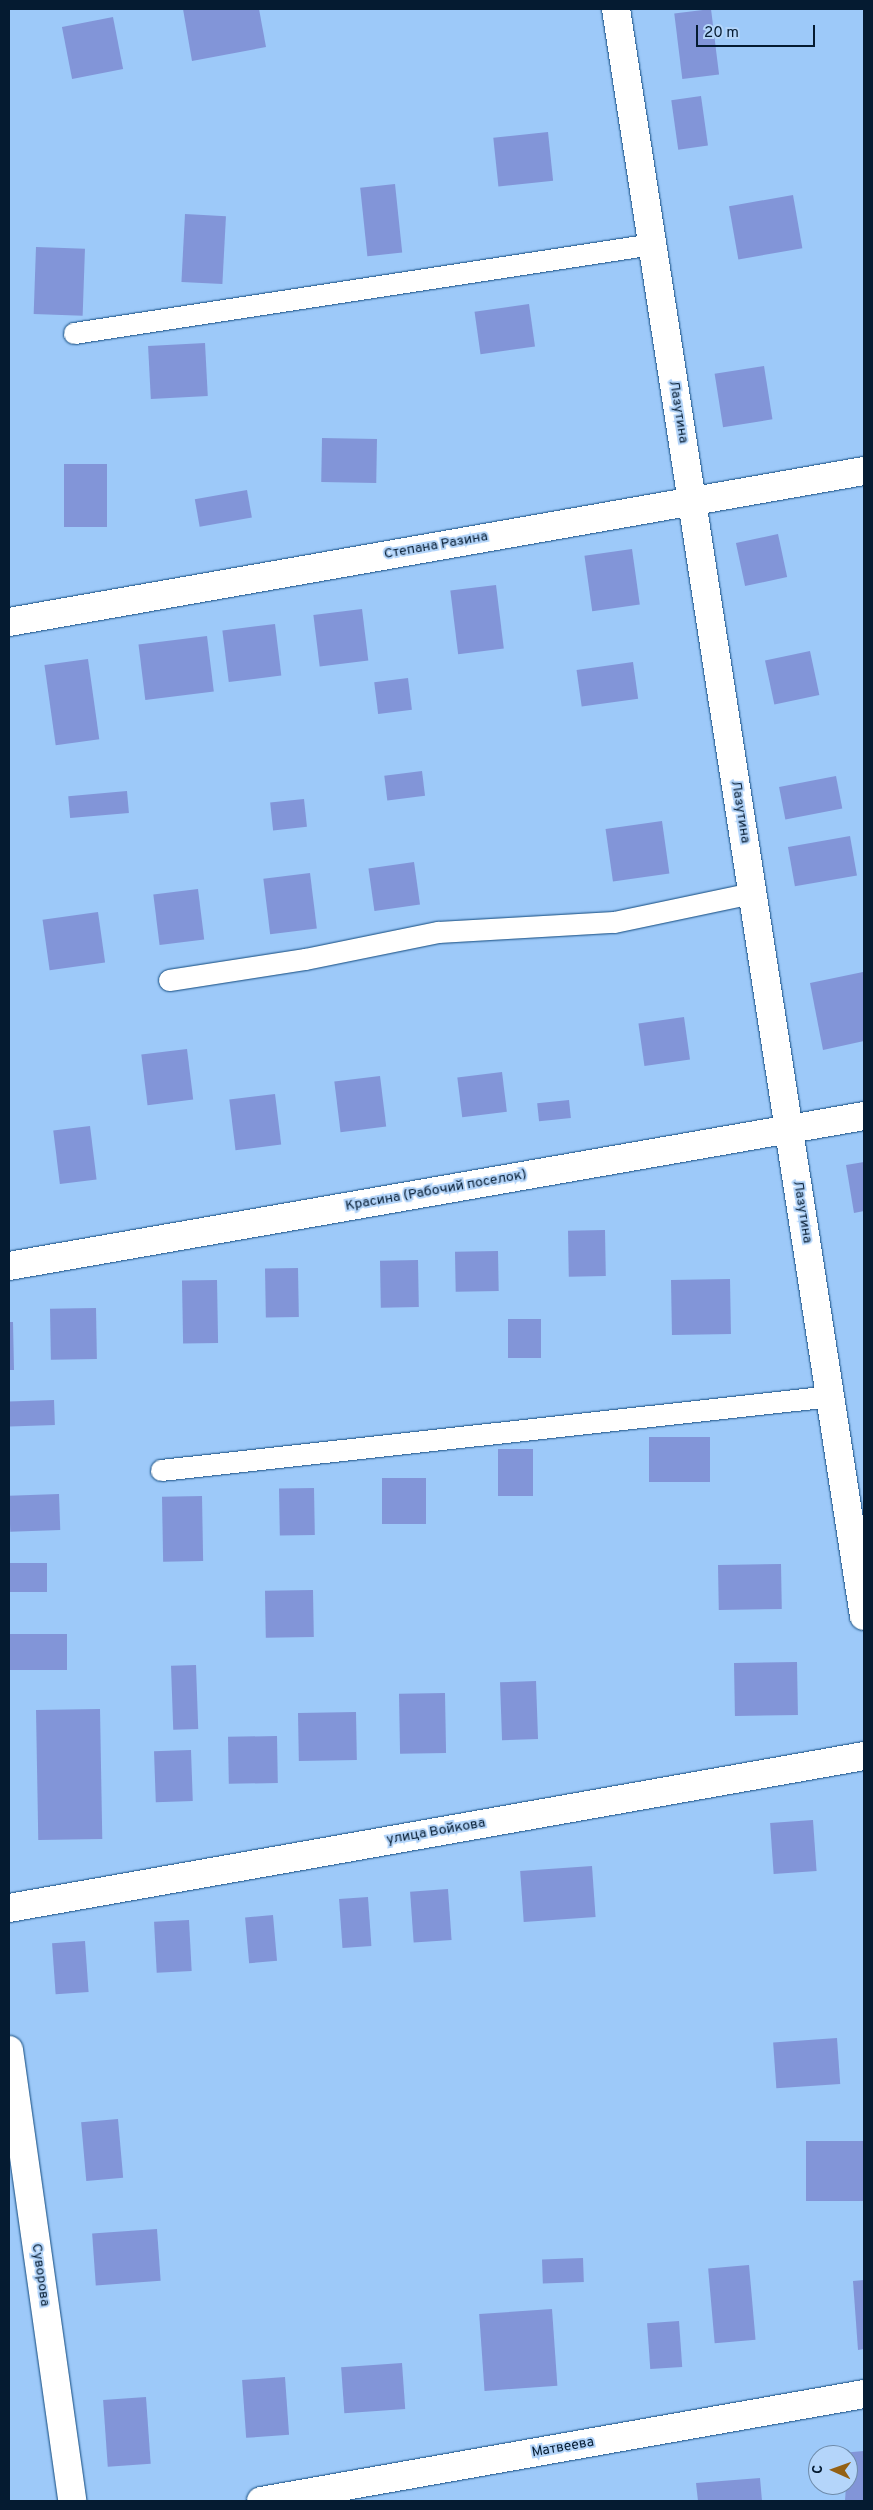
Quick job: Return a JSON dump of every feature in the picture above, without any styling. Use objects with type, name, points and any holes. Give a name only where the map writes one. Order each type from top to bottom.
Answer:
[{"type":"street","name":"Лазутина","points":[[616,9],[864,1616]]},
{"type":"street","name":"Степана Разина","points":[[9,622],[864,470]]},
{"type":"street","name":"Красина (Рабочий поселок)","points":[[9,1266],[864,1116]]},
{"type":"street","name":"улица Войкова","points":[[9,1908],[864,1756]]},
{"type":"street","name":"Суворова","points":[[9,2050],[72,2501]]},
{"type":"street","name":"Матвеева","points":[[261,2501],[864,2394]]},
{"type":"lane","points":[[74,333],[652,244]]},
{"type":"lane","points":[[169,980],[305,959],[438,932],[614,922],[752,893]]},
{"type":"lane","points":[[162,1470],[830,1396]]},
{"type":"building","points":[[183,9],[259,9],[266,47],[192,61]]},
{"type":"building","points":[[711,9],[719,75],[682,79],[674,14]]},
{"type":"building","points":[[113,17],[123,69],[72,79],[62,27]]},
{"type":"building","points":[[701,96],[708,146],[678,150],[671,100]]},
{"type":"building","points":[[548,132],[553,181],[498,186],[493,138]]},
{"type":"building","points":[[395,184],[402,253],[367,256],[360,188]]},
{"type":"building","points":[[793,195],[802,248],[738,259],[729,206]]},
{"type":"building","points":[[185,214],[226,216],[222,284],[181,282]]},
{"type":"building","points":[[36,247],[85,249],[83,316],[34,314]]},
{"type":"building","points":[[529,304],[535,347],[481,354],[475,312]]},
{"type":"building","points":[[205,343],[208,396],[151,399],[148,346]]},
{"type":"building","points":[[764,366],[772,419],[723,427],[715,374]]},
{"type":"building","points":[[322,438],[377,439],[376,483],[321,482]]},
{"type":"building","points":[[64,464],[107,464],[107,527],[64,527]]},
{"type":"building","points":[[247,490],[252,518],[200,527],[195,499]]},
{"type":"building","points":[[778,534],[787,577],[745,586],[736,543]]},
{"type":"building","points":[[632,549],[640,604],[592,611],[584,556]]},
{"type":"building","points":[[496,585],[504,649],[458,654],[450,591]]},
{"type":"building","points":[[362,609],[368,661],[320,667],[313,615]]},
{"type":"building","points":[[275,624],[281,676],[229,682],[222,630]]},
{"type":"building","points":[[207,636],[214,692],[145,700],[139,644]]},
{"type":"building","points":[[810,651],[819,695],[774,705],[765,661]]},
{"type":"building","points":[[88,659],[99,739],[56,745],[44,665]]},
{"type":"building","points":[[633,662],[638,699],[582,707],[577,670]]},
{"type":"building","points":[[408,678],[412,710],[378,714],[374,682]]},
{"type":"building","points":[[422,771],[425,796],[387,800],[384,776]]},
{"type":"building","points":[[836,776],[842,808],[785,819],[779,787]]},
{"type":"building","points":[[127,791],[129,813],[70,818],[68,796]]},
{"type":"building","points":[[304,799],[307,827],[273,830],[270,803]]},
{"type":"building","points":[[662,821],[669,873],[613,881],[606,829]]},
{"type":"building","points":[[850,836],[857,875],[795,886],[788,847]]},
{"type":"building","points":[[414,862],[420,905],[374,911],[368,868]]},
{"type":"building","points":[[310,873],[317,929],[270,934],[263,879]]},
{"type":"building","points":[[198,889],[204,940],[160,945],[153,894]]},
{"type":"building","points":[[98,912],[105,963],[50,970],[43,920]]},
{"type":"building","points":[[863,972],[864,1041],[823,1050],[810,983]]},
{"type":"building","points":[[684,1017],[690,1060],[644,1066],[638,1023]]},
{"type":"building","points":[[187,1049],[193,1100],[148,1105],[141,1055]]},
{"type":"building","points":[[502,1072],[507,1112],[462,1117],[457,1077]]},
{"type":"building","points":[[380,1076],[386,1127],[341,1132],[334,1082]]},
{"type":"building","points":[[275,1094],[281,1145],[236,1150],[229,1100]]},
{"type":"building","points":[[569,1100],[571,1118],[539,1121],[537,1103]]},
{"type":"building","points":[[90,1126],[97,1180],[60,1184],[53,1131]]},
{"type":"building","points":[[864,1162],[864,1211],[854,1213],[846,1165]]},
{"type":"building","points":[[605,1230],[606,1276],[569,1277],[568,1231]]},
{"type":"building","points":[[498,1251],[499,1291],[456,1292],[455,1252]]},
{"type":"building","points":[[418,1260],[419,1307],[381,1308],[380,1261]]},
{"type":"building","points":[[298,1268],[299,1317],[266,1318],[265,1269]]},
{"type":"building","points":[[730,1279],[731,1334],[672,1335],[671,1280]]},
{"type":"building","points":[[217,1280],[218,1343],[183,1344],[182,1281]]},
{"type":"building","points":[[96,1308],[97,1359],[51,1360],[50,1309]]},
{"type":"building","points":[[508,1319],[541,1319],[541,1358],[508,1358]]},
{"type":"building","points":[[9,1322],[13,1322],[14,1370],[9,1370]]},
{"type":"building","points":[[54,1400],[55,1425],[10,1427],[9,1402]]},
{"type":"building","points":[[649,1437],[710,1437],[710,1482],[649,1482]]},
{"type":"building","points":[[498,1449],[533,1449],[533,1496],[498,1496]]},
{"type":"building","points":[[382,1478],[426,1478],[426,1524],[382,1524]]},
{"type":"building","points":[[314,1488],[315,1535],[280,1536],[279,1489]]},
{"type":"building","points":[[59,1494],[60,1530],[10,1532],[9,1496]]},
{"type":"building","points":[[202,1496],[203,1561],[163,1562],[162,1497]]},
{"type":"building","points":[[9,1563],[47,1563],[47,1592],[9,1592]]},
{"type":"building","points":[[781,1564],[782,1609],[719,1610],[718,1565]]},
{"type":"building","points":[[313,1590],[314,1637],[266,1638],[265,1591]]},
{"type":"building","points":[[9,1634],[67,1634],[67,1670],[9,1670]]},
{"type":"building","points":[[797,1662],[798,1715],[735,1716],[734,1663]]},
{"type":"building","points":[[196,1665],[198,1729],[173,1730],[171,1666]]},
{"type":"building","points":[[536,1681],[538,1739],[502,1740],[500,1682]]},
{"type":"building","points":[[445,1693],[446,1753],[400,1754],[399,1694]]},
{"type":"building","points":[[100,1709],[102,1839],[38,1840],[36,1710]]},
{"type":"building","points":[[356,1712],[357,1760],[299,1761],[298,1713]]},
{"type":"building","points":[[277,1736],[278,1783],[229,1784],[228,1737]]},
{"type":"building","points":[[191,1750],[193,1801],[156,1802],[154,1751]]},
{"type":"building","points":[[813,1820],[817,1871],[774,1874],[770,1823]]},
{"type":"building","points":[[592,1866],[596,1917],[524,1922],[520,1871]]},
{"type":"building","points":[[448,1889],[452,1940],[414,1943],[410,1892]]},
{"type":"building","points":[[368,1897],[371,1946],[342,1948],[339,1899]]},
{"type":"building","points":[[273,1915],[277,1961],[249,1963],[245,1917]]},
{"type":"building","points":[[189,1920],[192,1971],[157,1973],[154,1922]]},
{"type":"building","points":[[85,1941],[89,1992],[56,1994],[52,1943]]},
{"type":"building","points":[[837,2038],[840,2084],[776,2088],[773,2042]]},
{"type":"building","points":[[118,2119],[123,2178],[86,2181],[81,2122]]},
{"type":"building","points":[[806,2141],[864,2141],[864,2201],[806,2201]]},
{"type":"building","points":[[157,2229],[161,2281],[96,2285],[92,2234]]},
{"type":"building","points":[[583,2258],[584,2282],[543,2283],[542,2259]]},
{"type":"building","points":[[749,2265],[756,2340],[715,2343],[708,2269]]},
{"type":"building","points":[[864,2280],[864,2349],[858,2350],[853,2281]]},
{"type":"building","points":[[552,2309],[557,2386],[485,2391],[479,2314]]},
{"type":"building","points":[[679,2321],[682,2367],[650,2369],[647,2323]]},
{"type":"building","points":[[402,2363],[405,2409],[344,2413],[341,2367]]},
{"type":"building","points":[[285,2377],[289,2435],[246,2438],[242,2380]]},
{"type":"building","points":[[146,2397],[151,2464],[108,2467],[103,2400]]},
{"type":"building","points":[[864,2451],[864,2501],[845,2501],[845,2495],[858,2495],[858,2452]]},
{"type":"building","points":[[760,2478],[762,2501],[698,2501],[696,2483]]}]
